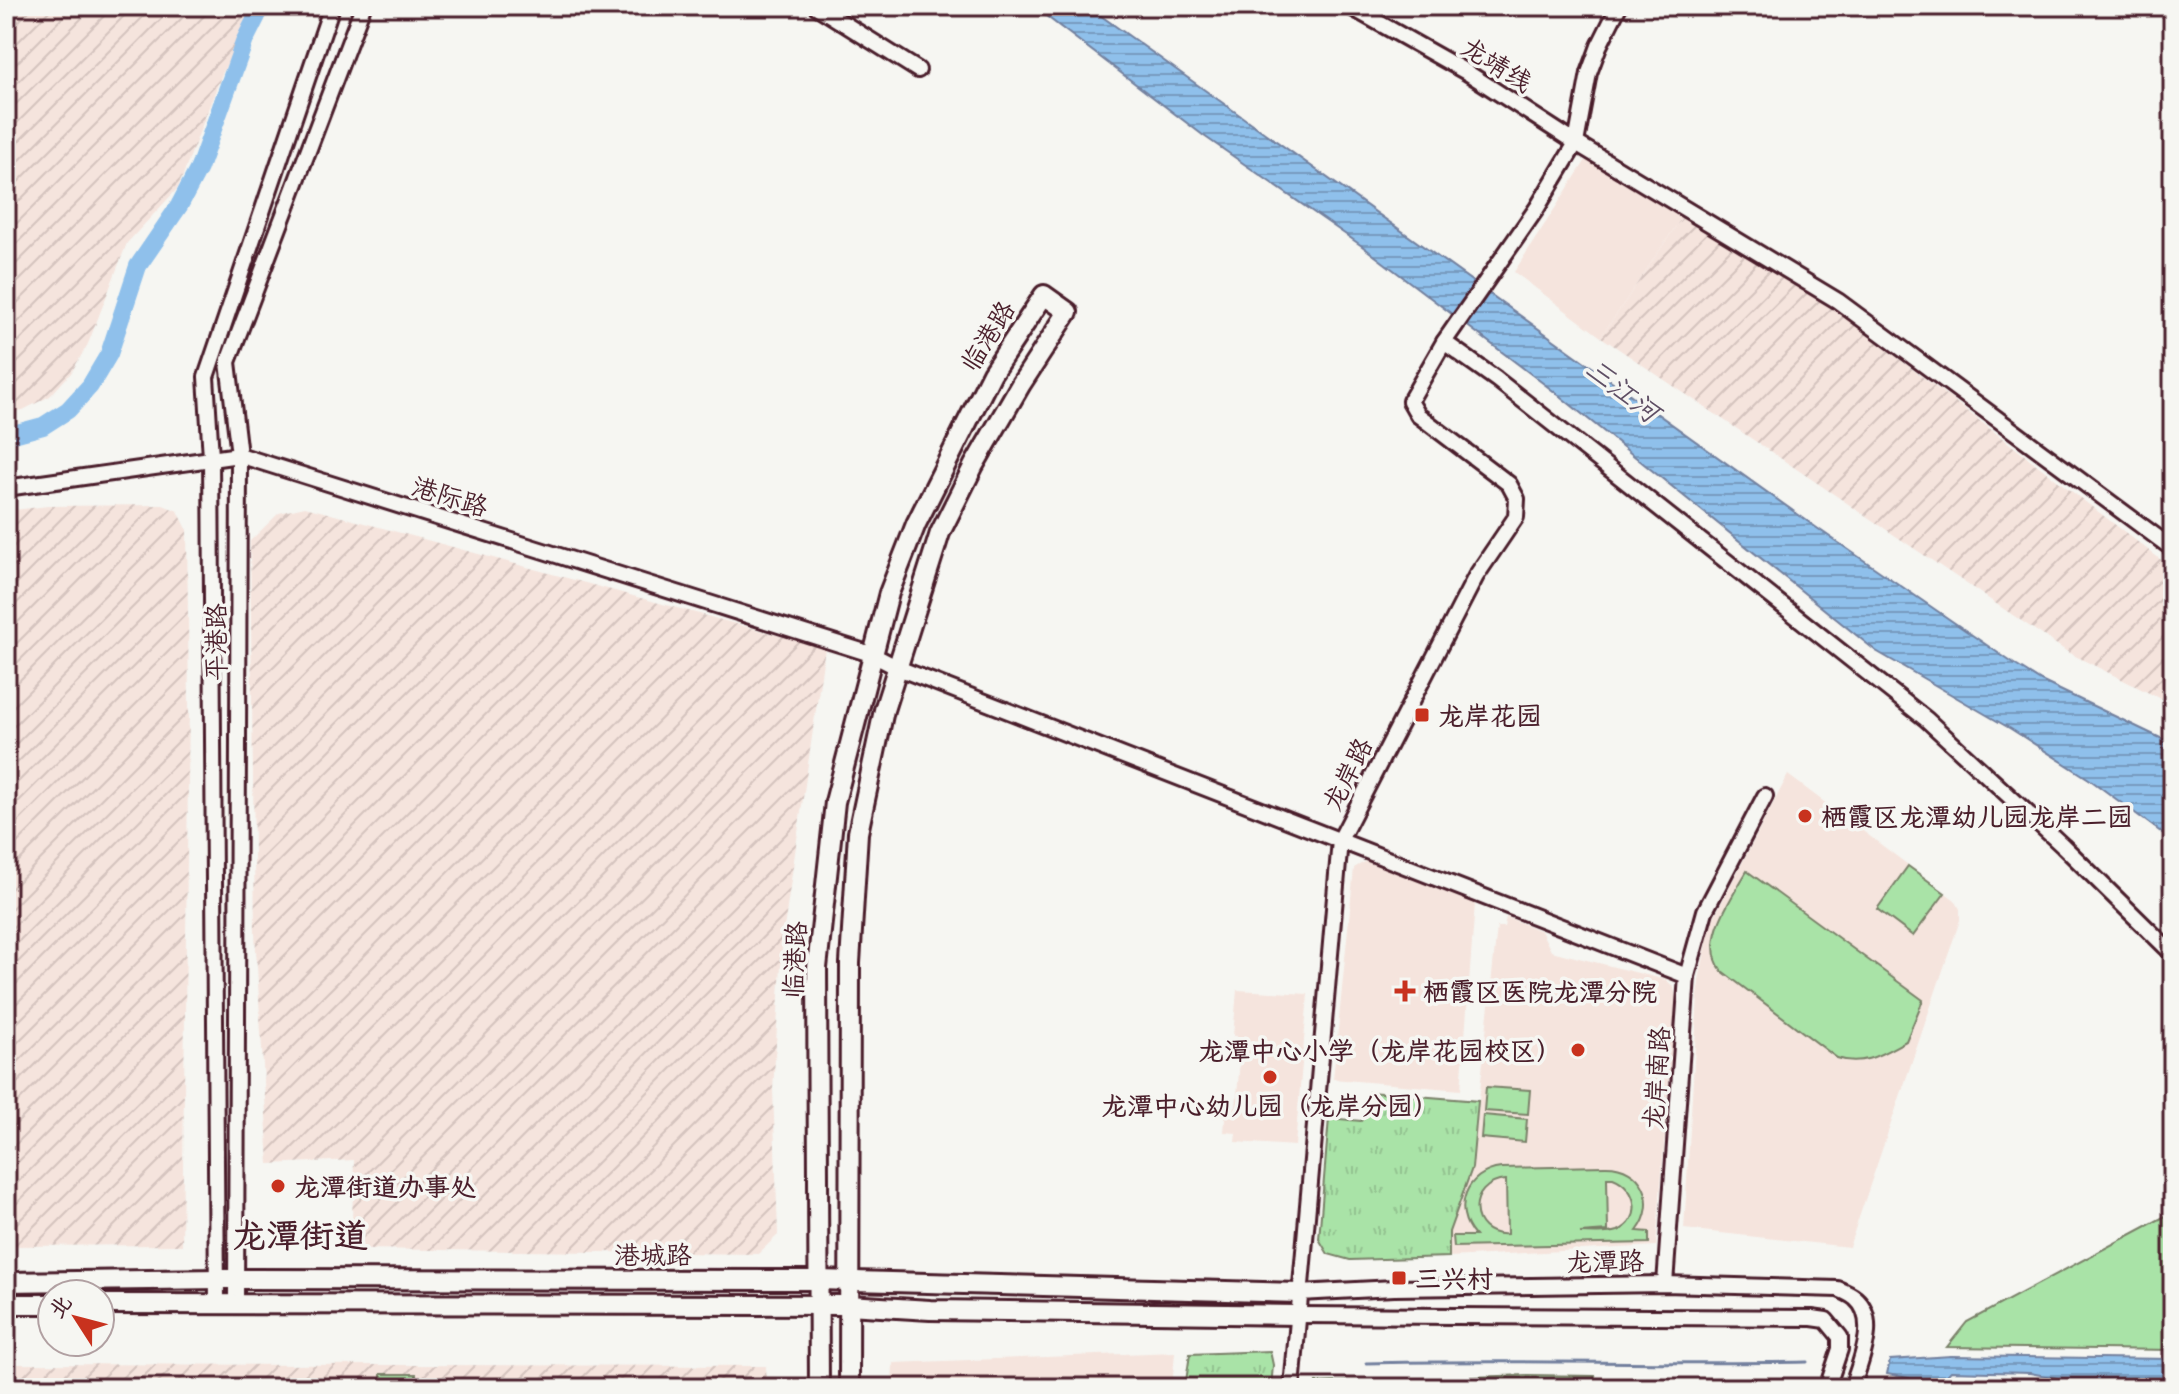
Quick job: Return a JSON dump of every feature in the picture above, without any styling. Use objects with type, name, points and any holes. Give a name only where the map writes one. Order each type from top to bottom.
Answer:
[{"type":"main road","name":"临港路","points":[[819,1388],[817,968],[835,802],[871,654],[889,593],[916,524],[992,373],[1044,295],[1068,312],[1013,397],[940,533],[884,710],[858,833],[850,963],[849,1388]]},
{"type":"main road","name":"港城路","points":[[6,1282],[228,1279],[818,1280],[1299,1293]]},
{"type":"main road","points":[[6,1304],[36,1304]]},
{"type":"main road","name":"港城路","points":[[116,1304],[848,1305],[930,1310],[1297,1315]]},
{"type":"street","name":"平港路","points":[[228,1279],[211,457],[206,377],[332,6]]},
{"type":"street","name":"平港路","points":[[227,1304],[239,455],[228,362],[363,6]]},
{"type":"street","points":[[816,6],[918,70]]},
{"type":"street","name":"龙靖线","points":[[1349,6],[1468,73],[1576,143],[1838,301],[2173,549]]},
{"type":"street","points":[[1619,6],[1589,73],[1576,143],[1537,208],[1444,342],[1496,379],[1926,719],[2063,846],[2173,954]]},
{"type":"street","name":"龙岸路","points":[[1292,1388],[1340,840],[1476,576],[1516,517],[1517,499],[1509,484],[1418,415],[1410,401],[1444,342]]},
{"type":"street","name":"港际路","points":[[6,488],[239,455],[871,654],[898,668],[1687,976]]},
{"type":"street","name":"龙岸南路","points":[[1665,1284],[1687,976],[1705,911],[1765,796]]},
{"type":"street","name":"龙潭路","points":[[1299,1293],[1394,1288],[1665,1284],[1838,1289],[1855,1298],[1865,1312],[1867,1330],[1864,1348],[1852,1388]]},
{"type":"street","name":"龙潭路","points":[[1297,1315],[1812,1318],[1826,1320],[1840,1337],[1840,1349],[1827,1388]]},
{"type":"shaded area","points":[[6,6],[256,6],[221,76],[178,188],[127,243],[88,344],[71,373],[50,396],[23,410],[6,412]]},
{"type":"shaded area","points":[[1586,160],[1682,217],[1601,337],[1514,272]]},
{"type":"shaded area","points":[[1682,217],[1826,303],[2173,569],[2173,705],[2069,653],[1601,337]]},
{"type":"shaded area","points":[[163,505],[178,511],[187,529],[189,706],[182,1245],[6,1246],[6,511],[48,506]]},
{"type":"shaded area","points":[[305,507],[825,648],[783,935],[773,1089],[778,1235],[758,1254],[355,1249],[352,1220],[354,1160],[269,1164],[255,934],[250,541],[279,513]]},
{"type":"shaded area","points":[[1788,775],[1955,900],[1960,909],[1960,920],[1849,1247],[1684,1229],[1699,980],[1711,923]]},
{"type":"shaded area","name":"栖霞区医院龙潭分院","points":[[1366,861],[1475,903],[1461,1090],[1333,1079],[1354,868]]},
{"type":"shaded area","name":"龙潭中心小学（龙岸花园校区）","points":[[1506,917],[1541,931],[1551,951],[1666,980],[1674,988],[1676,998],[1656,1246],[1449,1257],[1449,1232],[1472,1168],[1497,927],[1504,927]]},
{"type":"shaded area","name":"龙潭中心幼儿园（龙岸分园）","points":[[1237,990],[1308,994],[1295,1146],[1235,1142],[1236,1133],[1224,1132],[1226,1107],[1236,1107],[1241,1048],[1236,1047],[1237,1036],[1233,1036]]},
{"type":"shaded area","points":[[1175,1352],[1172,1388],[892,1388],[893,1363]]},
{"type":"shaded area","points":[[6,1364],[766,1366],[767,1388],[6,1388]]},
{"type":"green space","points":[[1908,866],[1945,893],[1913,936],[1877,909]]},
{"type":"green space","points":[[1747,871],[1923,1000],[1906,1041],[1865,1060],[1837,1058],[1722,971],[1714,947],[1716,933],[1726,907]]},
{"type":"green space","points":[[1486,1087],[1530,1090],[1528,1114],[1484,1111]]},
{"type":"green space","points":[[1369,1092],[1478,1101],[1472,1168],[1449,1232],[1449,1257],[1350,1260],[1328,1254],[1319,1239],[1329,1118],[1361,1121],[1367,1114]]},
{"type":"green space","points":[[1483,1115],[1527,1119],[1525,1142],[1481,1138]]},
{"type":"green space","points":[[1605,1166],[1629,1172],[1638,1179],[1647,1198],[1644,1220],[1637,1231],[1649,1232],[1649,1243],[1454,1247],[1453,1236],[1475,1236],[1464,1215],[1463,1204],[1471,1184],[1489,1171],[1501,1168]],"holes":[[[1607,1178],[1621,1182],[1632,1196],[1632,1219],[1618,1231],[1580,1233],[1608,1231]],[[1506,1180],[1507,1234],[1494,1233],[1479,1219],[1476,1209],[1478,1199],[1483,1190],[1493,1183]]]},
{"type":"green space","points":[[2173,1212],[2173,1350],[1947,1347],[1967,1322]]},
{"type":"green space","points":[[1270,1351],[1273,1365],[1271,1388],[1185,1388],[1190,1354]]},
{"type":"green space","points":[[381,1374],[416,1374],[416,1388],[316,1388],[316,1385],[381,1386]]},
{"type":"green space","points":[[1527,1375],[1595,1376],[1591,1388],[1316,1388],[1316,1383]]},
{"type":"water","name":"三江河","points":[[1033,6],[1090,8],[1817,528],[2017,666],[2041,681],[2173,744],[2173,841],[2089,779],[2011,729],[1876,651],[1556,393],[1362,246],[1204,136]]},
{"type":"water","points":[[1951,1356],[2173,1359],[2173,1388],[2071,1388],[2056,1378],[2030,1373],[1951,1371],[1944,1378],[1943,1387],[1931,1388],[1908,1378],[1887,1374],[1890,1360]]},
{"type":"waterway","points":[[6,436],[43,426],[68,410],[90,386],[109,354],[138,266],[179,206],[199,168],[245,40],[262,6]]},
{"type":"waterway","points":[[1366,1363],[1807,1362]]},
{"type":"place","name":"龙岸花园","points":[[1422,715]]},
{"type":"place","name":"栖霞区龙潭幼儿园龙岸二园","points":[[1805,816]]},
{"type":"place","name":"栖霞区医院龙潭分院","points":[[1405,991]]},
{"type":"place","name":"龙潭中心小学（龙岸花园校区）","points":[[1578,1050]]},
{"type":"place","name":"龙潭中心幼儿园（龙岸分园）","points":[[1270,1077]]},
{"type":"place","name":"龙潭街道办事处","points":[[278,1186]]},
{"type":"place","name":"三兴村","points":[[1399,1278]]},
{"type":"district","name":"龙潭街道","points":[[300,1235]]}]
